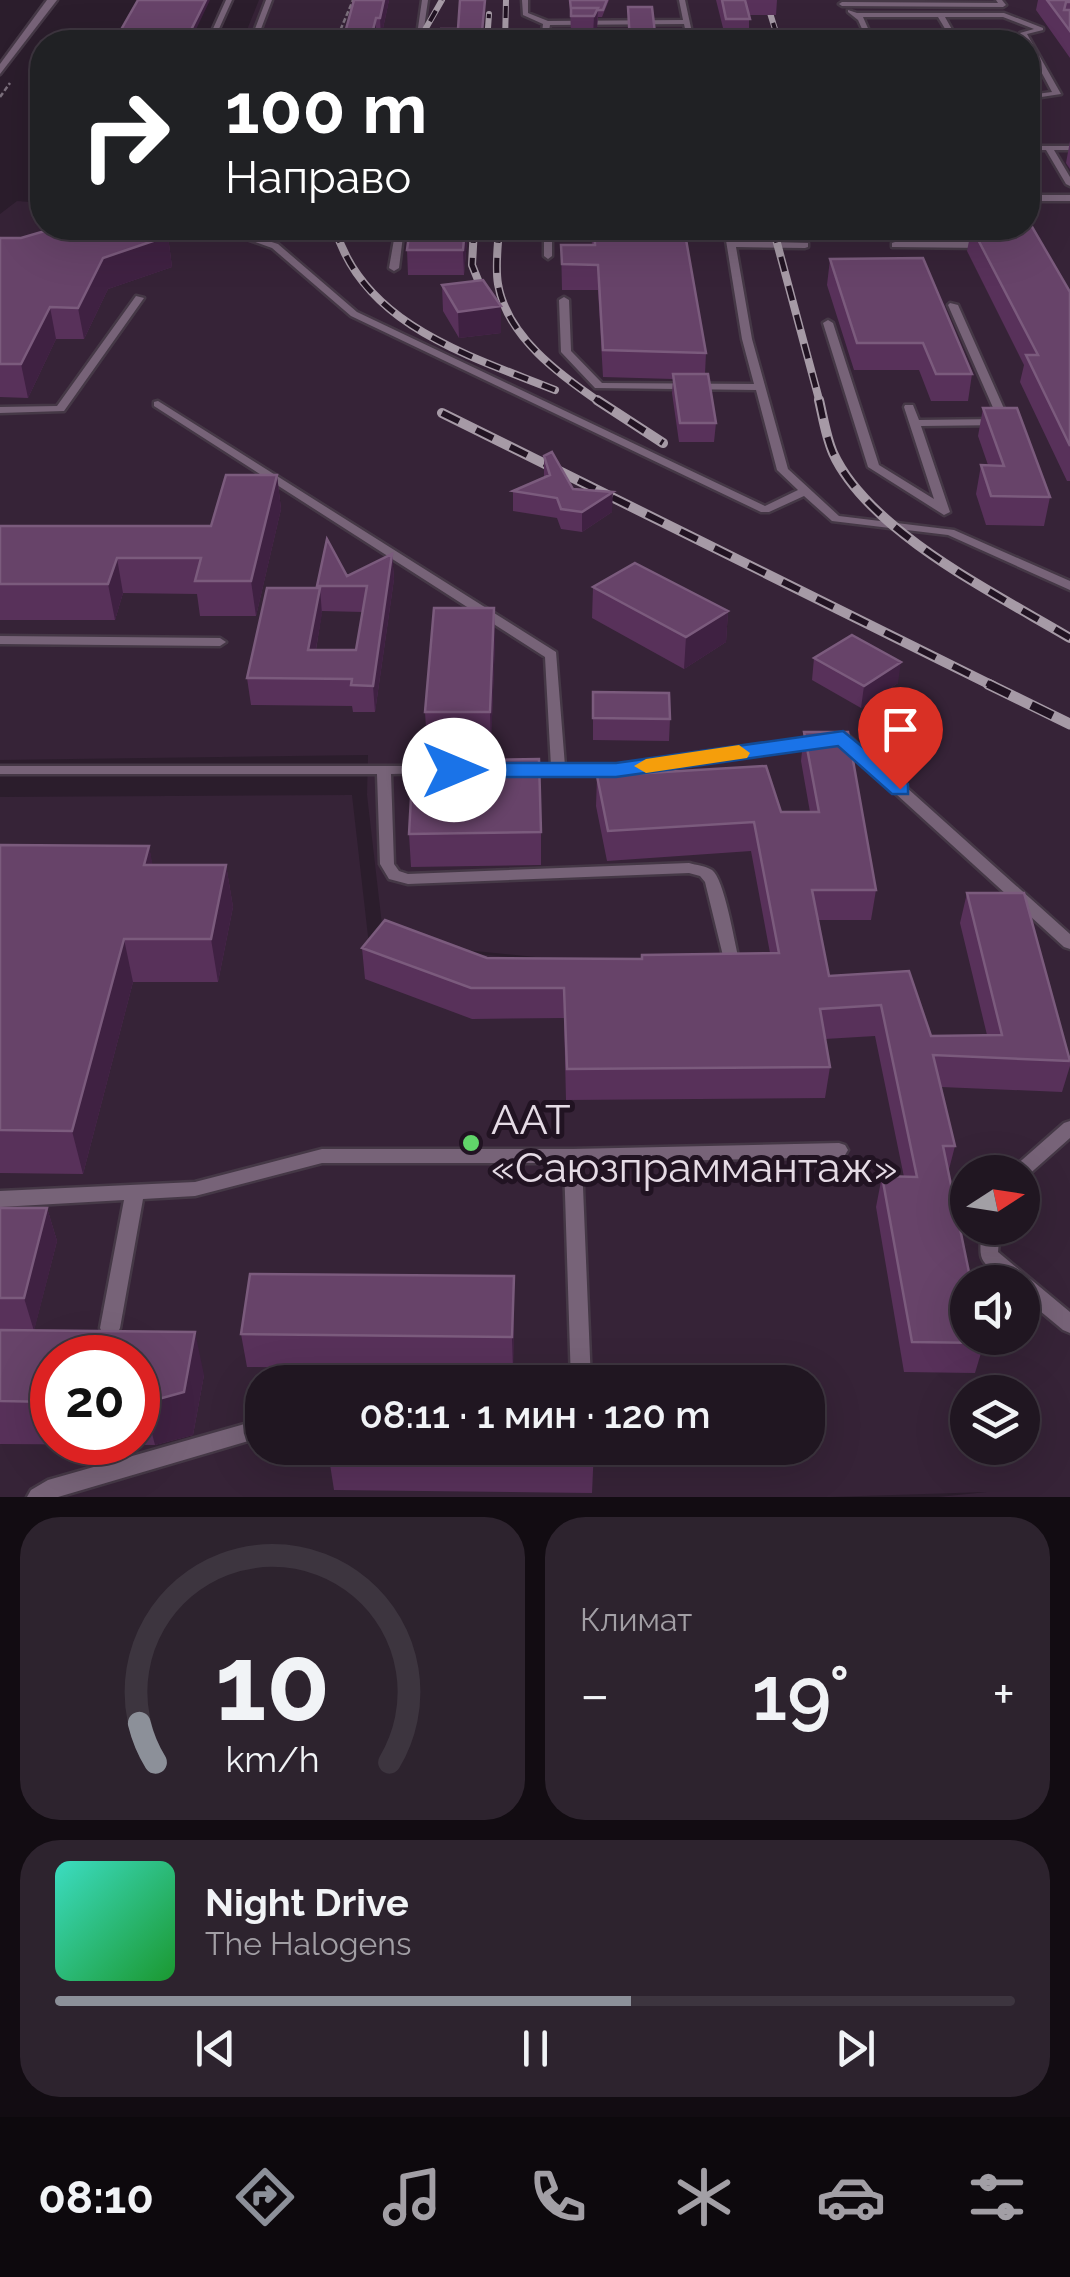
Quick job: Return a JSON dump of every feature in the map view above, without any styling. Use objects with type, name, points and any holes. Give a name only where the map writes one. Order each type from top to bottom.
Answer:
[{"type":"street","points":[[0,71],[52,0]]},
{"type":"lane","points":[[215,30],[228,0]]},
{"type":"lane","points":[[258,30],[270,0]]},
{"type":"lane","points":[[421,30],[425,0]]},
{"type":"lane","points":[[525,0],[525,14],[547,23],[687,22]]},
{"type":"lane","points":[[682,0],[689,30]]},
{"type":"lane","points":[[841,2],[1003,5],[1000,0]]},
{"type":"lane","points":[[841,2],[855,14],[864,30]]},
{"type":"lane","points":[[855,14],[1004,15],[1041,29],[1035,30]]},
{"type":"lane","points":[[940,15],[949,30]]},
{"type":"lane","points":[[546,30],[547,23]]},
{"type":"lane","points":[[1040,62],[1057,94],[1040,96]]},
{"type":"lane","points":[[1040,71],[1045,72]]},
{"type":"lane","points":[[1040,148],[1070,148]]},
{"type":"lane","points":[[1048,148],[1070,184]]},
{"type":"lane","points":[[1040,198],[1070,198]]},
{"type":"lane","points":[[257,240],[275,246],[354,314],[765,510],[806,491]]},
{"type":"lane","points":[[394,268],[398,240]]},
{"type":"lane","points":[[548,240],[548,256]]},
{"type":"lane","points":[[730,240],[760,386],[783,470],[836,519],[950,532],[1070,586]]},
{"type":"lane","points":[[731,244],[806,245]]},
{"type":"lane","points":[[896,245],[1005,244]]},
{"type":"lane","points":[[0,410],[60,409],[140,298]]},
{"type":"lane","points":[[564,300],[566,352],[599,386],[760,386]]},
{"type":"lane","points":[[914,423],[1005,422],[953,305]]},
{"type":"lane","points":[[828,323],[874,467],[942,509]]},
{"type":"lane","points":[[158,404],[550,656],[558,770]]},
{"type":"lane","points":[[909,407],[950,532]]},
{"type":"lane","points":[[0,640],[220,642]]},
{"type":"lane","points":[[500,770],[616,770],[843,738],[1070,942]]},
{"type":"lane","points":[[0,770],[442,770]]},
{"type":"lane","points":[[384,770],[386,864],[394,875],[408,879],[689,868],[705,872],[712,880],[730,956]]},
{"type":"lane","points":[[1039,1155],[1070,1128]]},
{"type":"lane","points":[[0,1199],[195,1189],[322,1156],[839,1150]]},
{"type":"lane","points":[[573,1156],[580,1365]]},
{"type":"lane","points":[[110,1328],[136,1192]]},
{"type":"lane","points":[[989,1245],[988,1256],[999,1265]]},
{"type":"lane","points":[[1040,1299],[1070,1324]]},
{"type":"lane","points":[[38,1497],[48,1490],[245,1433]]},
{"type":"path","points":[[341,30],[353,0]]},
{"type":"shaded area","points":[[259,0],[1070,0],[1070,1497],[938,1497],[987,1492],[831,1497],[0,1497],[0,797],[352,795],[369,945],[687,972],[384,942],[367,795],[368,755],[0,760],[0,214],[17,201],[30,202],[30,240],[1040,240],[1040,30],[247,30]]},
{"type":"building","points":[[138,0],[206,0],[191,30],[121,30]]},
{"type":"building","points":[[354,0],[384,0],[373,30],[346,30]]},
{"type":"building","points":[[460,0],[485,0],[482,30],[441,30],[458,29]]},
{"type":"building","points":[[570,0],[607,0],[603,10],[571,10]]},
{"type":"building","points":[[722,0],[745,0],[750,19],[726,19]]},
{"type":"building","points":[[1047,0],[1070,0],[1064,10],[1070,10],[1070,31]]},
{"type":"building","points":[[628,7],[652,7],[655,30],[629,30]]},
{"type":"building","points":[[571,8],[598,8],[594,16],[571,16]]},
{"type":"building","points":[[0,238],[156,240],[103,258],[78,308],[50,307],[21,364],[0,364]]},
{"type":"building","points":[[408,240],[464,240],[463,250],[407,250]]},
{"type":"building","points":[[595,240],[686,240],[706,353],[603,350],[598,265],[562,264],[561,245],[595,245]]},
{"type":"building","points":[[978,240],[1040,240],[1070,292],[1070,446],[1026,355],[1038,355]]},
{"type":"building","points":[[923,258],[972,374],[936,374],[923,343],[857,343],[830,259]]},
{"type":"building","points":[[483,280],[501,306],[458,312],[442,285]]},
{"type":"building","points":[[673,374],[708,374],[716,423],[680,423]]},
{"type":"building","points":[[983,408],[1017,408],[1050,497],[991,496],[981,465],[1004,466]]},
{"type":"building","points":[[552,452],[573,489],[613,492],[582,512],[561,509],[557,498],[513,491],[550,475],[544,456]]},
{"type":"building","points":[[226,475],[277,475],[251,581],[195,581],[201,558],[117,558],[108,584],[0,584],[0,526],[211,526]]},
{"type":"building","points":[[327,539],[347,576],[392,554],[373,686],[351,685],[352,679],[247,678],[267,588],[320,588],[308,650],[356,650],[367,586],[317,586]]},
{"type":"building","points":[[635,563],[728,611],[686,637],[593,587]]},
{"type":"building","points":[[434,608],[494,608],[490,712],[425,712]]},
{"type":"building","points":[[852,635],[901,662],[864,686],[814,658]]},
{"type":"building","points":[[593,692],[669,693],[670,719],[593,718]]},
{"type":"building","points":[[804,732],[848,732],[876,890],[812,890],[829,976],[909,971],[931,1036],[1002,1035],[967,893],[1024,893],[1070,1061],[933,1055],[955,1146],[943,1146],[950,1180],[950,1245],[963,1245],[968,1265],[950,1265],[950,1343],[912,1342],[882,1176],[917,1177],[881,1005],[820,1009],[830,1067],[567,1069],[564,988],[471,988],[362,948],[385,920],[487,958],[642,959],[642,955],[779,953],[754,822],[608,831],[597,776],[766,766],[781,812],[819,812]]},
{"type":"building","points":[[539,759],[541,832],[409,834],[413,761]]},
{"type":"building","points":[[0,845],[149,846],[144,865],[226,865],[211,939],[124,939],[72,1131],[0,1130]]},
{"type":"building","points":[[0,1208],[47,1208],[24,1298],[0,1298]]},
{"type":"building","points":[[250,1274],[514,1276],[512,1337],[241,1334]]},
{"type":"building","points":[[0,1330],[195,1332],[184,1392],[160,1399],[160,1335],[30,1335],[30,1402],[0,1401]]},
{"type":"railway","points":[[425,30],[442,0]]},
{"type":"railway","points":[[505,30],[506,0]]},
{"type":"railway","points":[[766,0],[775,30]]},
{"type":"railway","points":[[488,30],[489,14]]},
{"type":"railway","points":[[340,240],[369,289],[395,313],[455,349],[555,390]]},
{"type":"railway","points":[[473,240],[472,265],[488,305]]},
{"type":"railway","points":[[498,240],[498,284],[512,321],[553,367],[601,403]]},
{"type":"railway","points":[[776,240],[820,403]]},
{"type":"railway","points":[[597,400],[663,443]]},
{"type":"railway","points":[[819,400],[833,453],[875,509],[938,559],[1070,638]]},
{"type":"railway","points":[[442,413],[993,686]]},
{"type":"railway","points":[[988,684],[1070,724]]},
{"type":"slow traffic","points":[[646,766],[739,753]]},
{"type":"place","name":"ААТ «Саюзпраммантаж»","points":[[471,1143]]},
{"type":"route","points":[[454,770],[616,770],[843,738],[900,789]]}]
